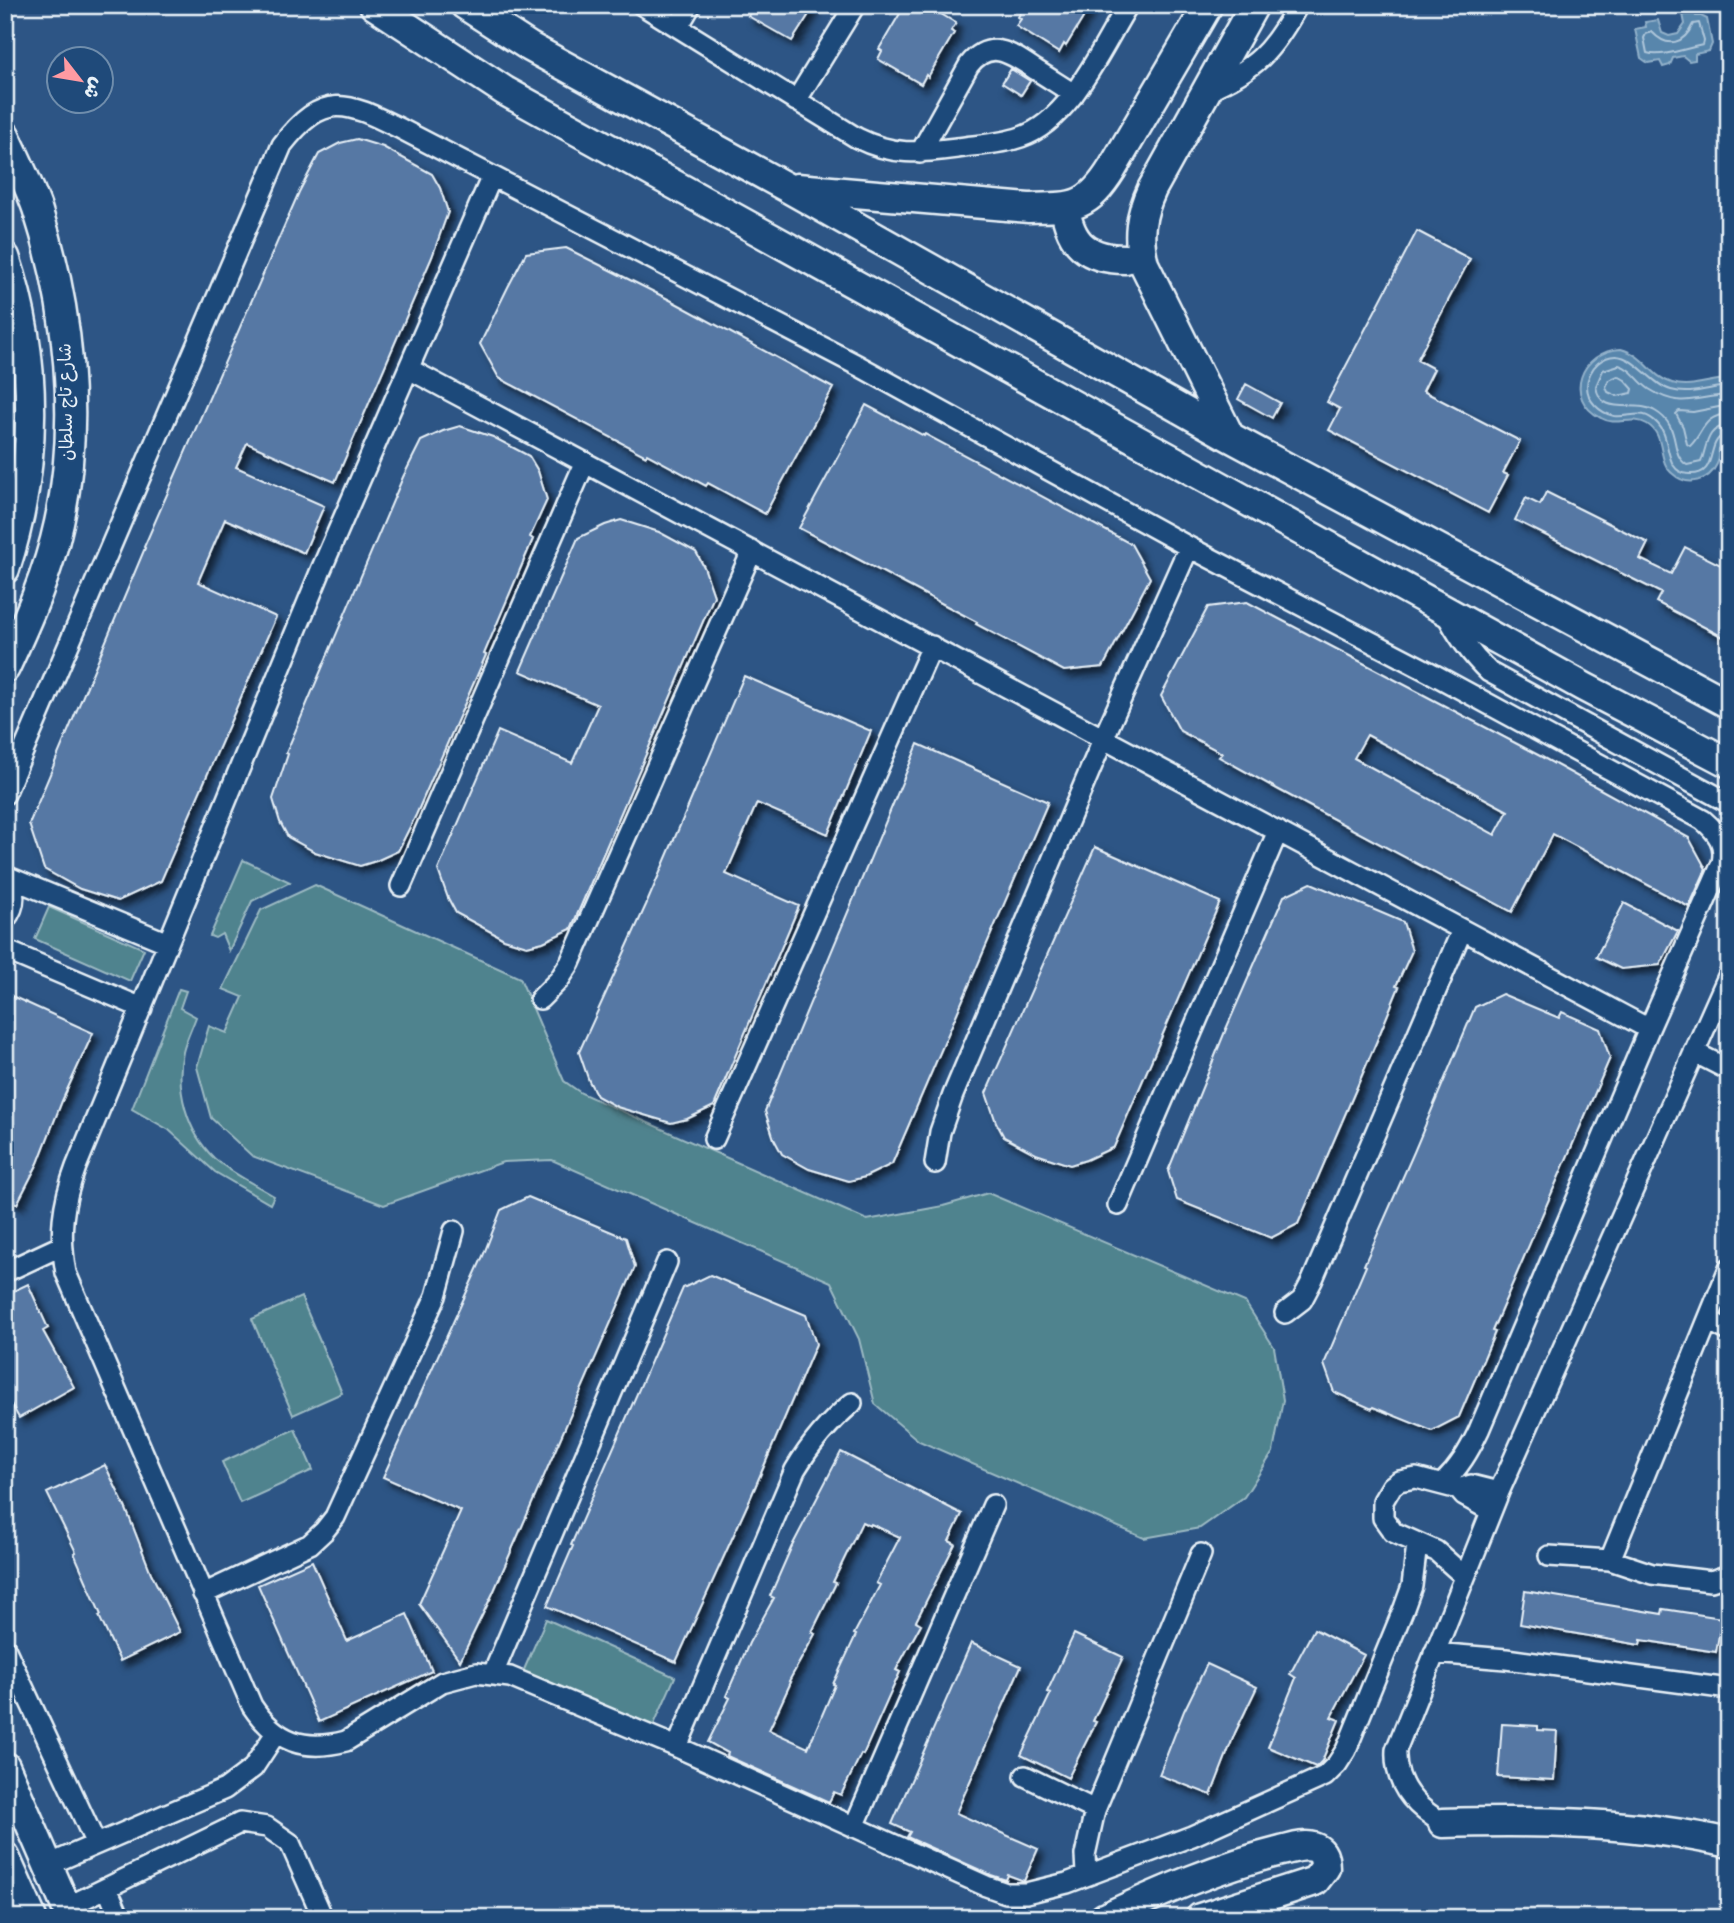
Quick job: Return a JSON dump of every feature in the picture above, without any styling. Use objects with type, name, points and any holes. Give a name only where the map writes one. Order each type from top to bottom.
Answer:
[{"type":"main road","points":[[374,5],[505,92],[1729,764]]},
{"type":"main road","points":[[465,5],[530,47],[786,187],[1230,437],[1729,704]]},
{"type":"main road","points":[[1230,437],[1144,264],[1139,236],[1140,224],[1152,189],[1254,5]]},
{"type":"main road","points":[[786,187],[1029,208],[1065,207],[1088,200],[1101,186],[1136,129],[1200,11]]},
{"type":"main road","points":[[1136,129],[1172,152]]},
{"type":"main road","name":"شارع تاج سلطان","points":[[5,135],[36,207],[55,280],[67,352],[70,424],[65,491],[52,553],[25,626],[5,668]]},
{"type":"main road","points":[[1152,189],[1142,198],[1130,219],[1125,232],[1125,259],[1143,287],[1164,305]]},
{"type":"main road","points":[[1065,207],[1068,225],[1076,241],[1098,256],[1125,259]]},
{"type":"main road","name":"شارع تاج سلطان","points":[[5,257],[23,330],[30,406],[22,510],[5,569]]},
{"type":"main road","points":[[5,1766],[69,1913]]},
{"type":"main road","points":[[1443,1823],[1531,1822],[1608,1826],[1668,1832],[1729,1843]]},
{"type":"main road","points":[[1104,1918],[1162,1891],[1254,1858],[1306,1846],[1318,1849],[1323,1855],[1325,1868],[1315,1881],[1200,1918]]},
{"type":"main road","points":[[5,1857],[32,1918]]},
{"type":"street","points":[[642,5],[872,146],[895,152],[920,153],[1021,137],[1052,120],[1074,94],[1128,5]]},
{"type":"street","points":[[677,27],[691,5]]},
{"type":"street","points":[[796,101],[855,5]]},
{"type":"street","points":[[1207,90],[1233,79],[1255,65],[1274,46],[1298,5]]},
{"type":"street","points":[[920,153],[969,65],[975,57],[984,52],[1004,51],[1074,94]]},
{"type":"street","points":[[5,794],[282,145],[325,107],[341,105],[363,111],[859,366],[1189,548],[1433,674],[1703,820],[1712,828],[1722,842],[1722,863],[1479,1430],[1469,1452],[1454,1472],[1450,1486]]},
{"type":"street","points":[[492,176],[321,570],[66,1192],[61,1219],[61,1246],[66,1273],[252,1706],[262,1721],[292,1742],[310,1746],[328,1745],[346,1741],[442,1682],[467,1675],[510,1676],[677,1747],[986,1886],[1006,1893],[1026,1893],[1046,1889],[1204,1831],[1325,1776],[1337,1765],[1346,1750],[1408,1597],[1416,1563],[1417,1544]]},
{"type":"street","points":[[409,369],[1649,1029]]},
{"type":"street","points":[[401,886],[585,462]]},
{"type":"street","points":[[935,1163],[940,1132],[953,1095],[1104,737],[1189,548]]},
{"type":"street","points":[[540,999],[559,980],[570,963],[752,551]]},
{"type":"street","points":[[1444,609],[1463,643],[1489,672],[1729,803]]},
{"type":"street","points":[[714,1139],[932,646]]},
{"type":"street","points":[[1118,1205],[1278,831]]},
{"type":"street","points":[[6,875],[168,943]]},
{"type":"street","points":[[5,920],[14,901],[6,875]]},
{"type":"street","points":[[1285,1313],[1302,1300],[1312,1281],[1462,930]]},
{"type":"street","points":[[5,950],[142,1008]]},
{"type":"street","points":[[1443,1823],[1425,1811],[1404,1788],[1396,1770],[1396,1750],[1499,1492],[1729,974]]},
{"type":"street","points":[[1694,1052],[1729,1070]]},
{"type":"street","points":[[204,1594],[302,1548],[324,1531],[335,1517],[436,1296],[454,1231]]},
{"type":"street","points":[[5,1272],[61,1246]]},
{"type":"street","points":[[494,1674],[667,1262]]},
{"type":"street","points":[[1610,1560],[1729,1268]]},
{"type":"street","points":[[1708,1320],[1729,1331]]},
{"type":"street","points":[[677,1747],[795,1470],[810,1444],[852,1403]]},
{"type":"street","points":[[1464,1576],[1436,1551],[1393,1532],[1383,1518],[1383,1501],[1392,1486],[1407,1478],[1450,1486],[1471,1485],[1499,1492]]},
{"type":"street","points":[[1450,1486],[1491,1511]]},
{"type":"street","points":[[854,1827],[993,1505]]},
{"type":"street","points":[[1436,1551],[1447,1550],[1473,1555]]},
{"type":"street","points":[[1086,1874],[1085,1855],[1097,1805],[1201,1554]]},
{"type":"street","points":[[1549,1556],[1610,1560],[1651,1574],[1711,1581],[1729,1575]]},
{"type":"street","points":[[5,1648],[96,1844]]},
{"type":"street","points":[[1434,1653],[1506,1659],[1729,1689]]},
{"type":"street","points":[[48,1865],[225,1789],[253,1768],[276,1733]]},
{"type":"street","points":[[1027,1772],[1097,1805]]},
{"type":"street","points":[[69,1913],[107,1888],[240,1823],[267,1827],[290,1843],[323,1918]]},
{"type":"street","points":[[107,1888],[120,1918]]},
{"type":"green space","points":[[243,860],[290,882],[252,901],[229,951],[222,934],[215,938],[210,936]]},
{"type":"green space","points":[[315,885],[520,978],[564,1081],[581,1093],[867,1220],[943,1206],[988,1193],[1245,1302],[1274,1347],[1283,1400],[1273,1452],[1244,1497],[1200,1528],[1144,1538],[919,1441],[875,1404],[859,1339],[831,1282],[552,1160],[503,1162],[384,1205],[252,1156],[211,1118],[197,1067],[209,1026],[227,1033],[243,997],[223,989],[261,910]]},
{"type":"green space","points":[[49,907],[144,949],[130,981],[35,939]]},
{"type":"green space","points":[[179,989],[186,991],[180,1008],[196,1017],[184,1048],[181,1066],[182,1095],[190,1123],[214,1158],[274,1196],[270,1204],[215,1172],[169,1130],[132,1109]]},
{"type":"green space","points":[[301,1297],[342,1393],[293,1415],[252,1319]]},
{"type":"green space","points":[[295,1429],[313,1470],[240,1503],[222,1462]]},
{"type":"green space","points":[[546,1619],[675,1677],[652,1729],[523,1672]]},
{"type":"water","points":[[1695,12],[1696,16],[1707,19],[1712,44],[1709,51],[1695,54],[1695,60],[1689,61],[1683,56],[1673,58],[1670,65],[1663,67],[1660,61],[1648,63],[1641,58],[1635,29],[1646,27],[1645,22],[1658,20],[1662,33],[1669,36],[1678,34],[1685,24],[1683,14]]},
{"type":"water","points":[[1621,349],[1636,356],[1665,380],[1679,385],[1729,379],[1729,439],[1719,449],[1718,462],[1713,470],[1703,479],[1685,480],[1673,474],[1665,462],[1657,435],[1647,424],[1601,418],[1589,409],[1582,399],[1581,377],[1587,366],[1607,352]]},
{"type":"building","points":[[755,5],[815,5],[792,41],[748,16]]},
{"type":"building","points":[[905,5],[926,5],[956,23],[951,31],[954,33],[921,84],[878,59],[882,51],[879,49]]},
{"type":"building","points":[[1025,5],[1091,5],[1059,53],[1016,26]]},
{"type":"building","points":[[1011,69],[1030,81],[1021,95],[1002,83]]},
{"type":"building","points":[[357,139],[383,147],[432,174],[448,212],[432,257],[335,482],[247,443],[236,467],[324,506],[304,553],[225,519],[198,582],[276,617],[161,881],[118,901],[80,889],[44,869],[29,824],[144,547],[299,192],[319,154],[340,143]]},
{"type":"building","points":[[1417,231],[1470,259],[1417,360],[1434,369],[1423,391],[1520,441],[1503,473],[1508,475],[1488,513],[1329,430],[1340,409],[1327,402]]},
{"type":"building","points":[[566,248],[670,300],[833,388],[765,514],[708,483],[706,486],[647,454],[646,456],[499,378],[480,344],[508,287],[526,253]]},
{"type":"building","points":[[1246,384],[1280,403],[1272,418],[1238,399]]},
{"type":"building","points":[[866,405],[1131,544],[1150,578],[1103,667],[1064,671],[799,528]]},
{"type":"building","points":[[460,426],[493,437],[529,456],[538,471],[547,500],[530,537],[533,539],[484,654],[486,655],[398,851],[360,866],[315,852],[288,837],[273,799],[288,754],[286,753],[403,477],[421,441]]},
{"type":"building","points":[[1546,492],[1648,543],[1640,559],[1671,574],[1685,547],[1729,569],[1729,640],[1656,602],[1661,593],[1515,520],[1526,498],[1540,505]]},
{"type":"building","points":[[621,520],[659,532],[696,552],[714,596],[571,929],[527,946],[504,939],[456,913],[438,870],[498,731],[572,763],[598,705],[520,671],[578,538]]},
{"type":"building","points":[[1247,602],[1540,756],[1689,838],[1706,869],[1689,907],[1553,834],[1512,912],[1219,757],[1222,753],[1180,731],[1161,696],[1208,607]],"holes":[[[1367,735],[1508,811],[1495,835],[1354,758]]]},
{"type":"building","points":[[744,676],[871,731],[828,834],[757,803],[726,874],[799,906],[714,1106],[687,1119],[671,1123],[617,1107],[597,1096],[579,1052],[646,905]]},
{"type":"building","points":[[918,744],[1048,802],[892,1164],[865,1177],[849,1181],[809,1169],[782,1154],[765,1111]]},
{"type":"building","points":[[1095,847],[1220,902],[1114,1147],[1070,1165],[1036,1154],[1004,1137],[986,1093]]},
{"type":"building","points":[[1311,883],[1403,922],[1412,951],[1396,986],[1399,987],[1378,1038],[1298,1224],[1271,1238],[1177,1200],[1168,1171],[1284,896]]},
{"type":"building","points":[[1624,903],[1678,931],[1660,965],[1621,969],[1596,957]]},
{"type":"building","points":[[5,993],[93,1033],[38,1163],[17,1204],[5,1198]]},
{"type":"building","points":[[1502,994],[1559,1018],[1562,1012],[1600,1029],[1610,1058],[1492,1331],[1495,1332],[1459,1417],[1432,1431],[1334,1392],[1324,1364],[1475,1007]]},
{"type":"building","points":[[528,1197],[626,1238],[635,1267],[493,1593],[460,1661],[419,1604],[461,1511],[383,1477],[483,1256],[501,1210]]},
{"type":"building","points":[[710,1275],[806,1315],[816,1344],[676,1662],[547,1606],[683,1288]]},
{"type":"building","points":[[28,1284],[48,1328],[43,1331],[74,1387],[19,1418],[5,1393],[5,1295]]},
{"type":"building","points":[[841,1452],[962,1514],[949,1541],[955,1544],[916,1621],[921,1624],[896,1670],[900,1672],[863,1755],[861,1754],[841,1795],[834,1792],[829,1802],[727,1756],[728,1753],[708,1742],[730,1698],[726,1696],[749,1643],[774,1598],[770,1596],[791,1548]],"holes":[[[862,1522],[870,1526],[871,1524],[900,1537],[876,1583],[880,1585],[854,1634],[856,1635],[808,1748],[769,1730],[791,1682],[789,1681],[815,1634],[812,1632]]]},
{"type":"building","points":[[105,1465],[151,1573],[180,1632],[120,1661],[99,1616],[101,1615],[74,1553],[76,1552],[47,1493]]},
{"type":"building","points":[[312,1561],[347,1641],[407,1614],[432,1671],[319,1722],[258,1585]]},
{"type":"building","points":[[1525,1591],[1662,1614],[1663,1609],[1722,1618],[1716,1652],[1641,1640],[1640,1645],[1520,1624]]},
{"type":"building","points":[[1314,1629],[1364,1655],[1331,1717],[1339,1720],[1322,1761],[1316,1767],[1268,1747],[1296,1678],[1290,1674]]},
{"type":"building","points":[[1074,1634],[1123,1657],[1093,1721],[1096,1722],[1068,1778],[1021,1755],[1051,1693],[1047,1692]]},
{"type":"building","points":[[971,1643],[1021,1666],[956,1813],[1038,1849],[1024,1881],[1008,1875],[1006,1880],[991,1875],[907,1837],[910,1832],[892,1824]]},
{"type":"building","points":[[1207,1664],[1257,1687],[1235,1733],[1211,1795],[1159,1775],[1184,1711]]},
{"type":"building","points":[[1502,1724],[1538,1726],[1538,1730],[1557,1731],[1554,1780],[1498,1777]]}]
